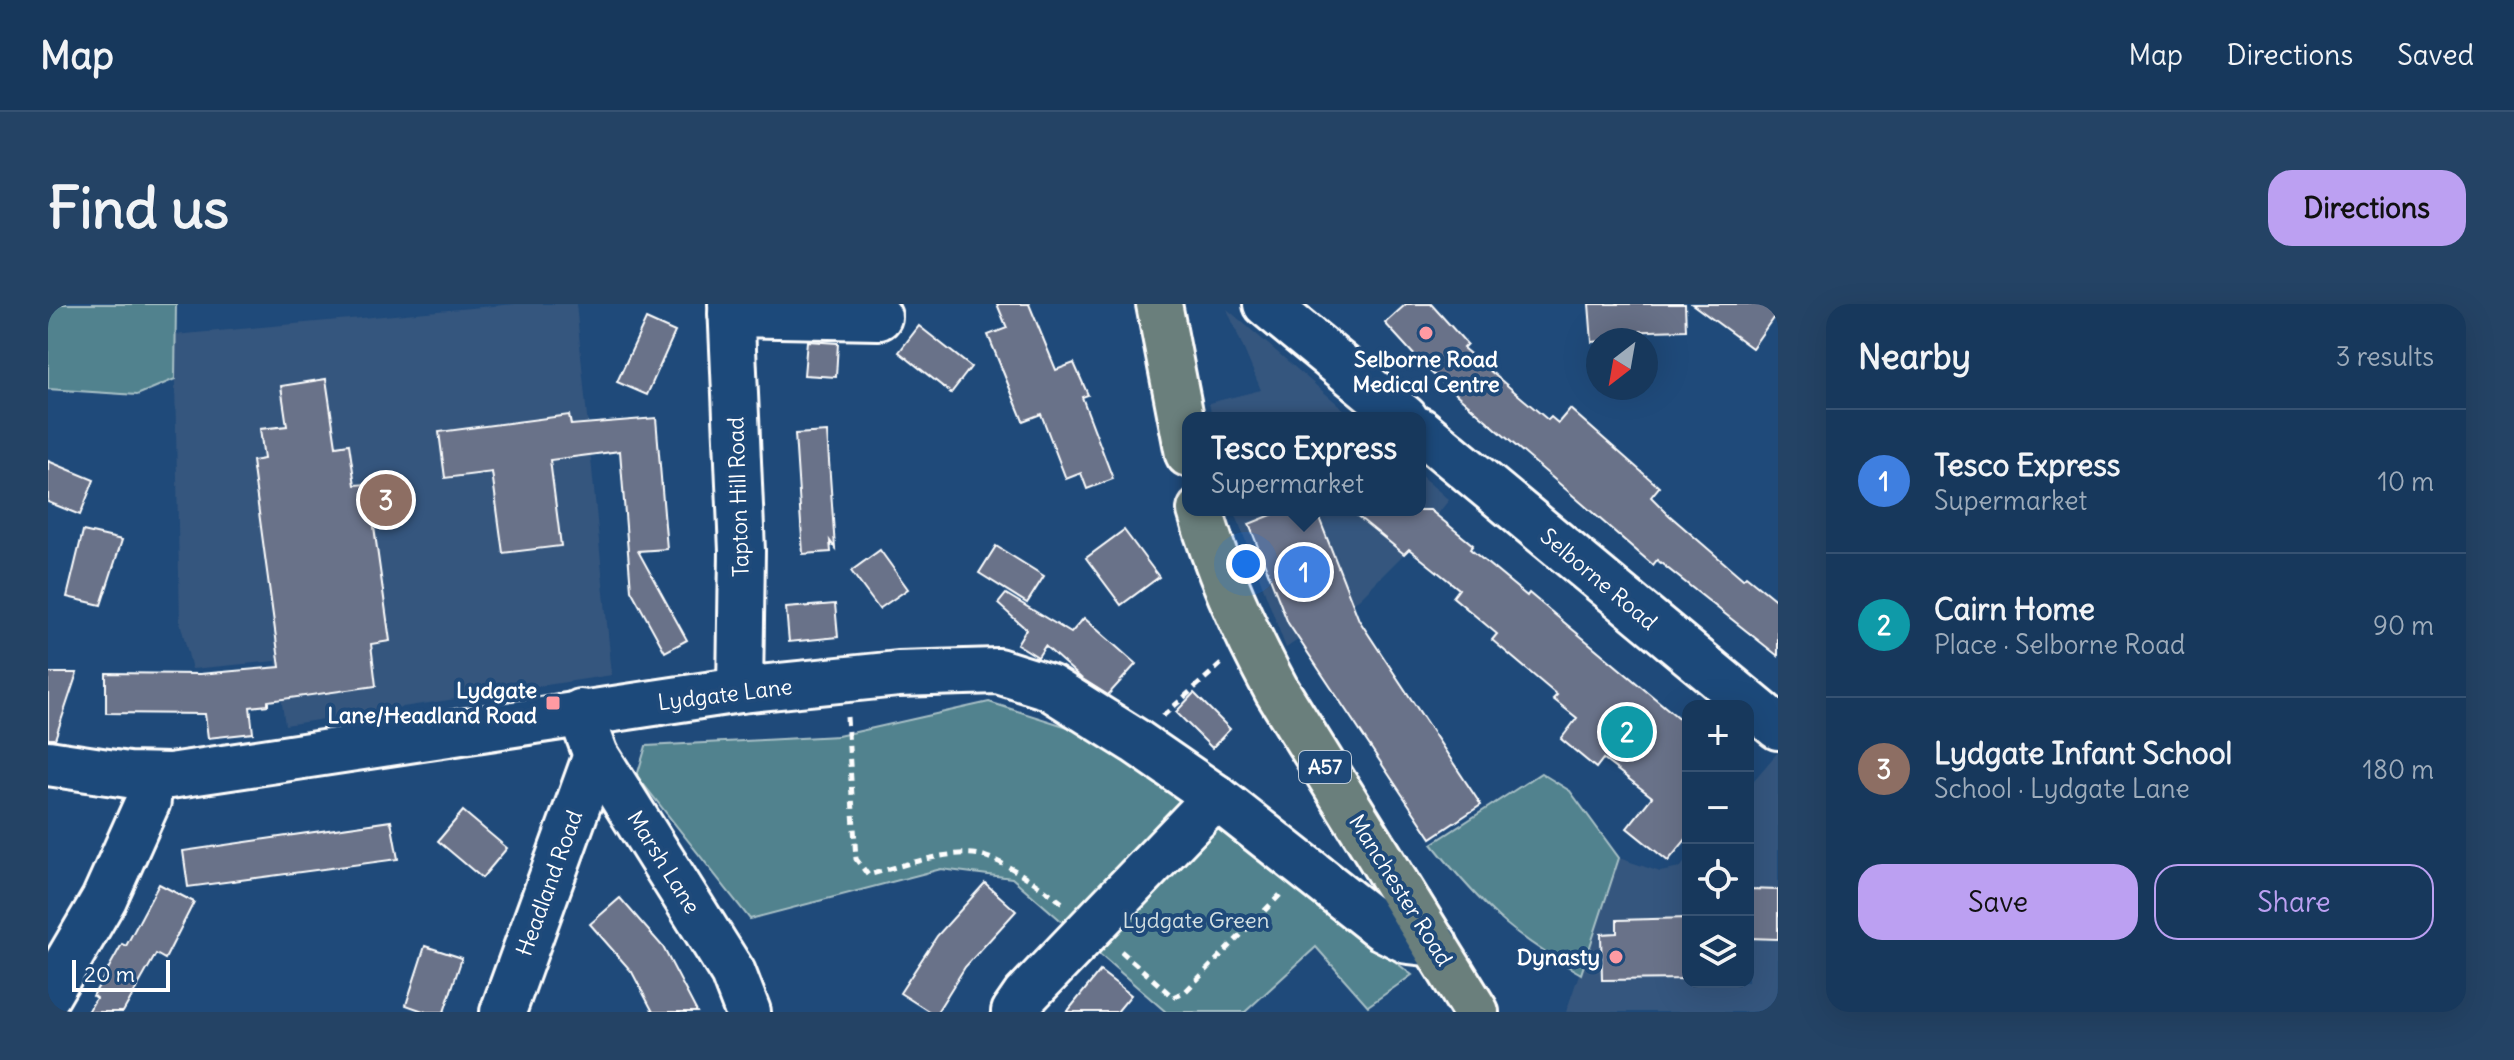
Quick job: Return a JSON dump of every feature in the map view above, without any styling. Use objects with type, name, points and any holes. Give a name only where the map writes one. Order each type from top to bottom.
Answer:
[{"type":"main road","points":[[1159,304],[1182,423]]},
{"type":"main road","name":"Manchester Road","points":[[1202,516],[1213,556],[1249,639],[1277,691],[1476,1012]]},
{"type":"street","points":[[1266,304],[1398,412]]},
{"type":"street","points":[[731,309],[879,317]]},
{"type":"street","name":"Tapton Hill Road","points":[[731,309],[742,551],[740,690]]},
{"type":"street","name":"Selborne Road","points":[[1426,435],[1778,727]]},
{"type":"street","name":"Lydgate Lane","points":[[48,763],[147,777],[322,755],[580,712],[740,690],[898,674],[998,671],[1049,687],[1135,741],[1216,797],[1382,928],[1408,941],[1435,944]]},
{"type":"street","name":"Marsh Lane","points":[[580,712],[596,755],[733,973],[748,1012]]},
{"type":"street","name":"Headland Road","points":[[503,1012],[596,755]]},
{"type":"street","points":[[48,995],[110,885],[148,801],[147,777]]},
{"type":"street","points":[[1014,1012],[1025,996],[1216,797]]},
{"type":"street","points":[[1321,882],[1358,897],[1396,879]]},
{"type":"path","points":[[1135,741],[1249,639]]},
{"type":"path","points":[[845,680],[856,859],[868,875],[939,857],[982,855],[1037,883],[1092,925],[1173,997],[1186,991],[1321,882]]},
{"type":"shaded area","points":[[515,304],[576,304],[612,675],[285,725],[276,661],[192,669],[180,622],[174,335]]},
{"type":"shaded area","points":[[1227,309],[1347,412],[1211,412],[1209,403],[1261,390]]},
{"type":"shaded area","points":[[1426,480],[1449,500],[1409,549],[1360,598],[1286,648],[1236,516],[1426,516]]},
{"type":"shaded area","points":[[1778,752],[1778,1012],[1566,1012],[1619,858],[1660,872],[1682,866],[1682,988],[1754,988],[1754,780]]},
{"type":"green space","points":[[48,304],[176,304],[175,379],[137,395],[48,389]]},
{"type":"green space","name":"Lydgate Green","points":[[989,702],[1118,743],[1412,975],[1368,1006],[1316,947],[1245,1012],[1166,1012],[1012,878],[941,869],[750,919],[637,776],[646,746],[838,736]]},
{"type":"green space","points":[[1541,773],[1570,791],[1619,858],[1581,974],[1535,946],[1499,918],[1432,844]]},
{"type":"building","points":[[997,304],[1029,304],[1056,370],[1074,363],[1088,395],[1082,397],[1113,479],[1087,489],[1081,473],[1066,479],[1041,414],[1023,421],[988,335],[1007,328]]},
{"type":"building","points":[[1406,304],[1431,304],[1467,344],[1463,348],[1548,420],[1551,417],[1558,423],[1570,409],[1659,487],[1651,497],[1669,515],[1743,579],[1746,576],[1778,602],[1778,656],[1657,560],[1653,565],[1426,368],[1385,323]]},
{"type":"building","points":[[1589,304],[1685,304],[1686,330],[1591,328]]},
{"type":"building","points":[[1692,304],[1778,304],[1778,311],[1752,348]]},
{"type":"building","points":[[646,319],[675,332],[647,395],[617,382]]},
{"type":"building","points":[[919,326],[971,367],[951,393],[899,352]]},
{"type":"building","points":[[807,341],[838,343],[836,377],[804,375]]},
{"type":"building","points":[[326,379],[336,446],[349,444],[355,485],[368,484],[390,641],[371,644],[376,686],[268,701],[268,705],[250,707],[253,733],[208,738],[205,714],[106,713],[106,673],[200,674],[280,667],[252,461],[264,459],[260,429],[287,426],[281,386]]},
{"type":"building","points":[[569,415],[571,425],[656,418],[667,549],[638,551],[687,640],[665,652],[631,590],[620,451],[550,460],[561,546],[503,553],[492,472],[445,478],[439,432]]},
{"type":"building","points":[[827,432],[835,548],[830,541],[831,552],[803,554],[795,434]]},
{"type":"building","points":[[48,461],[94,480],[80,515],[48,502]]},
{"type":"building","points":[[1426,510],[1430,510],[1473,545],[1470,549],[1527,596],[1529,593],[1682,721],[1682,844],[1668,861],[1627,828],[1652,797],[1603,759],[1596,768],[1561,739],[1577,718],[1553,699],[1557,695],[1492,640],[1497,634],[1453,597],[1459,589],[1409,549],[1404,554],[1357,516],[1426,516]]},
{"type":"building","points":[[1269,516],[1318,516],[1359,620],[1481,805],[1431,838],[1288,623],[1249,524]]},
{"type":"building","points":[[1124,530],[1159,577],[1121,605],[1086,558]]},
{"type":"building","points":[[83,531],[122,540],[101,605],[67,597]]},
{"type":"building","points":[[996,546],[1044,576],[1027,603],[979,573]]},
{"type":"building","points":[[880,550],[908,589],[879,609],[851,571]]},
{"type":"building","points":[[1006,594],[1071,633],[1084,618],[1136,664],[1108,695],[1081,678],[1045,646],[1038,657],[1017,644],[1026,629],[998,604]]},
{"type":"building","points":[[835,604],[838,637],[789,642],[786,608]]},
{"type":"building","points":[[48,673],[77,673],[55,739],[48,739]]},
{"type":"building","points":[[1194,693],[1230,729],[1212,748],[1176,712]]},
{"type":"building","points":[[463,811],[507,848],[482,878],[438,841]]},
{"type":"building","points":[[391,821],[398,859],[188,887],[183,851]]},
{"type":"building","points":[[985,883],[1016,911],[965,967],[937,1012],[930,1012],[900,993],[937,936]]},
{"type":"building","points":[[159,884],[194,902],[165,959],[156,954],[123,1012],[88,1012],[96,998],[93,996],[122,944],[126,946]]},
{"type":"building","points":[[1754,889],[1778,890],[1778,939],[1754,938]]},
{"type":"building","points":[[620,898],[663,947],[697,1012],[653,1012],[632,972],[590,924]]},
{"type":"building","points":[[1682,918],[1682,979],[1602,980],[1601,934],[1617,933],[1617,920]]},
{"type":"building","points":[[425,946],[462,958],[444,1012],[426,1012],[406,1005]]},
{"type":"building","points":[[1100,971],[1131,995],[1117,1012],[1067,1012]]},
{"type":"place","name":"Selborne Road Medical Centre","points":[[1426,333]]},
{"type":"place","name":"Lydgate Infant School","points":[[386,500]]},
{"type":"place","name":"Tesco Express","points":[[1304,572]]},
{"type":"place","name":"Lydgate Lane/Headland Road","points":[[553,703]]},
{"type":"place","name":"Cairn Home","points":[[1627,732]]},
{"type":"place","name":"Dynasty","points":[[1616,957]]}]
